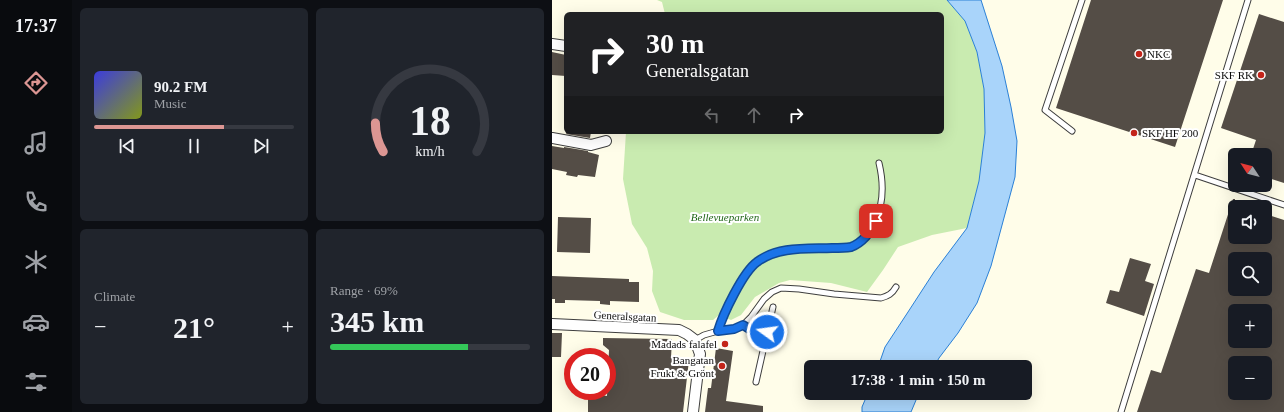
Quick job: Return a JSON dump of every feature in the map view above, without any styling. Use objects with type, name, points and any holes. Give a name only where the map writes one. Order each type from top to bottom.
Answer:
[{"type":"street","points":[[552,44],[564,46]]},
{"type":"street","points":[[552,138],[591,145],[606,141]]},
{"type":"street","name":"Generalsgatan","points":[[552,324],[679,330],[695,340]]},
{"type":"street","points":[[693,412],[700,354],[695,340]]},
{"type":"lane","points":[[1072,131],[1045,110],[1082,0]]},
{"type":"lane","points":[[1121,412],[1248,0]]},
{"type":"lane","points":[[718,331],[722,319],[748,271],[758,261],[786,250],[851,247],[862,240],[871,230],[880,212],[883,191],[879,163]]},
{"type":"lane","points":[[1195,175],[1284,205]]},
{"type":"lane","points":[[695,340],[704,335],[734,329],[743,325],[764,299],[772,292],[781,288],[881,298],[888,296],[896,287]]},
{"type":"lane","points":[[756,382],[773,307]]},
{"type":"lane","points":[[743,325],[751,330],[767,332]]},
{"type":"green space","name":"Bellevueparken","points":[[657,0],[947,0],[965,21],[977,52],[984,89],[985,133],[979,181],[967,228],[932,235],[898,247],[867,292],[831,283],[790,280],[779,283],[755,297],[741,315],[731,320],[719,315],[713,320],[684,320],[660,312],[652,291],[653,271],[647,248],[632,224],[623,179],[626,134],[944,134],[944,12],[664,12],[662,2]]},
{"type":"water","points":[[947,0],[981,0],[1002,66],[1011,107],[1017,141],[1015,177],[991,266],[977,303],[958,333],[938,360],[880,360],[885,347],[934,272],[967,228],[979,181],[985,133],[984,89],[977,52],[965,21]]},
{"type":"water","points":[[865,400],[916,400],[911,412],[862,412],[862,407]]},
{"type":"building","name":"NKC","points":[[1091,0],[1223,0],[1175,147],[1056,108]]},
{"type":"building","name":"SKF RK","points":[[1259,14],[1284,22],[1284,183],[1272,179],[1272,148],[1253,148],[1256,140],[1221,128]]},
{"type":"building","points":[[552,52],[564,55],[564,76],[552,75]]},
{"type":"building","points":[[566,134],[591,134],[590,138]]},
{"type":"building","points":[[552,146],[588,151],[599,155],[595,177],[578,175],[577,177],[566,175],[567,172],[552,169]]},
{"type":"building","points":[[1228,214],[1228,244],[1272,244],[1272,216],[1284,220],[1284,412],[1137,412],[1151,370],[1161,373],[1196,269],[1209,273]]},
{"type":"building","points":[[558,217],[591,218],[590,253],[557,252]]},
{"type":"building","points":[[1130,258],[1151,264],[1145,281],[1154,284],[1144,316],[1106,303],[1110,290],[1119,292]]},
{"type":"building","points":[[552,276],[629,279],[629,282],[639,282],[639,302],[610,301],[610,305],[600,304],[600,301],[565,300],[565,303],[555,303],[555,299],[552,299]]},
{"type":"building","points":[[552,333],[562,333],[561,357],[552,357]]},
{"type":"building","points":[[603,338],[672,339],[671,358],[689,360],[683,412],[588,412],[588,400],[616,400],[616,348],[607,348],[603,345]]},
{"type":"building","points":[[716,348],[733,351],[726,401],[763,406],[763,412],[705,412],[708,388],[711,388]]},
{"type":"place","name":"NKC","points":[[1139,54]]},
{"type":"place","name":"SKF RK","points":[[1261,75]]},
{"type":"place","name":"SKF HF 200","points":[[1134,133]]},
{"type":"place","name":"Madads falafel","points":[[725,344]]},
{"type":"place","name":"Bangatan Frukt & Grönt","points":[[722,366]]},
{"type":"route","points":[[767,332],[751,330],[743,325],[734,329],[718,331],[722,319],[748,271],[758,261],[786,250],[851,247],[862,240],[871,230],[876,221]]}]
